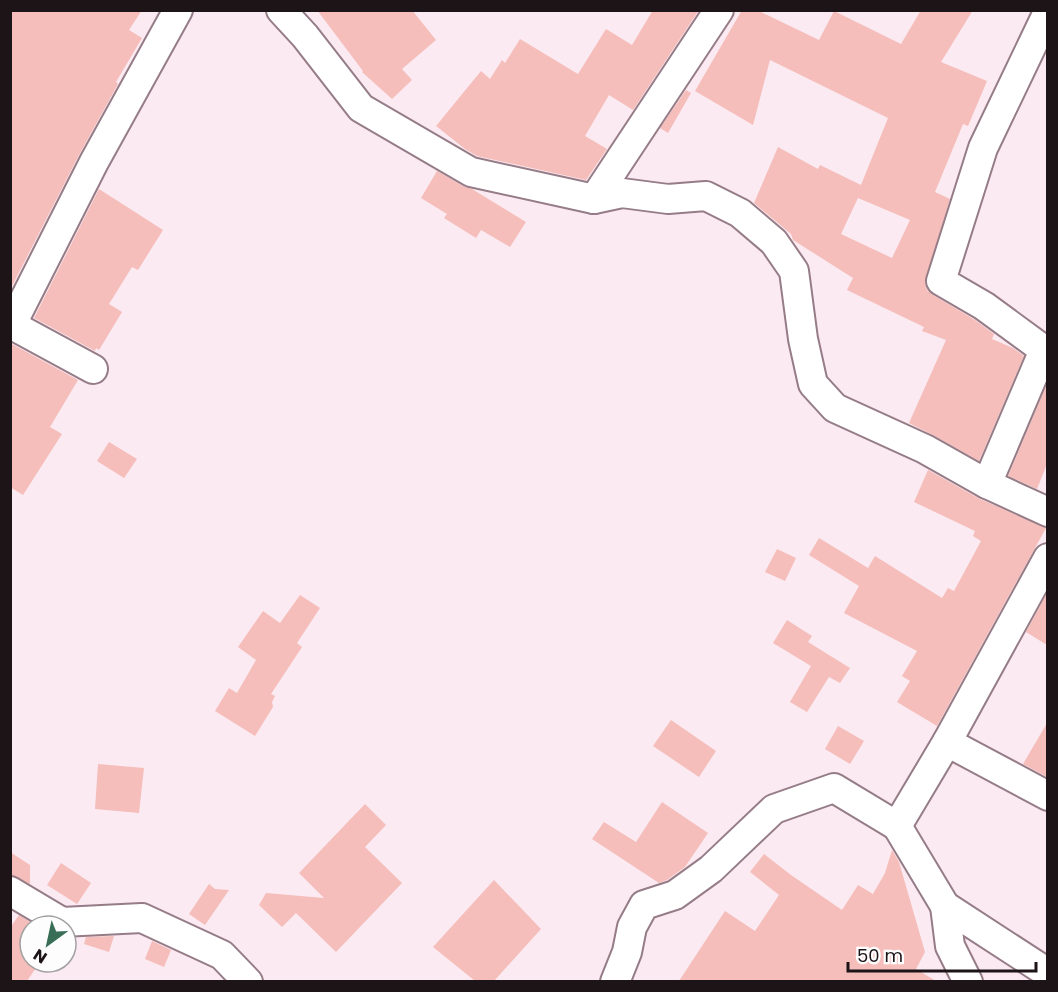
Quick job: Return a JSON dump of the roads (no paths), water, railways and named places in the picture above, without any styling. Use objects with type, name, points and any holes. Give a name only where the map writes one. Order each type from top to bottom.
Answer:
[{"type":"street","points":[[93,369],[11,324],[94,162],[178,10]]},
{"type":"street","points":[[281,10],[305,36],[362,108],[471,172],[594,199],[622,194],[668,199],[706,196],[740,213],[774,242],[794,270],[802,339],[813,384],[835,408],[925,449],[987,484],[1047,512]]},
{"type":"street","points":[[594,199],[719,10]]},
{"type":"street","points":[[987,484],[1044,350],[984,306],[941,281],[983,148],[1047,12]]},
{"type":"street","points":[[897,826],[948,742],[1047,558]]},
{"type":"street","points":[[948,742],[1047,796]]},
{"type":"street","points":[[615,981],[627,952],[632,927],[644,905],[675,894],[711,869],[774,809],[834,788],[897,826],[945,906],[950,946],[968,981]]},
{"type":"street","points":[[10,891],[62,922],[142,918],[222,955],[248,981]]},
{"type":"street","points":[[945,906],[1047,973]]}]
